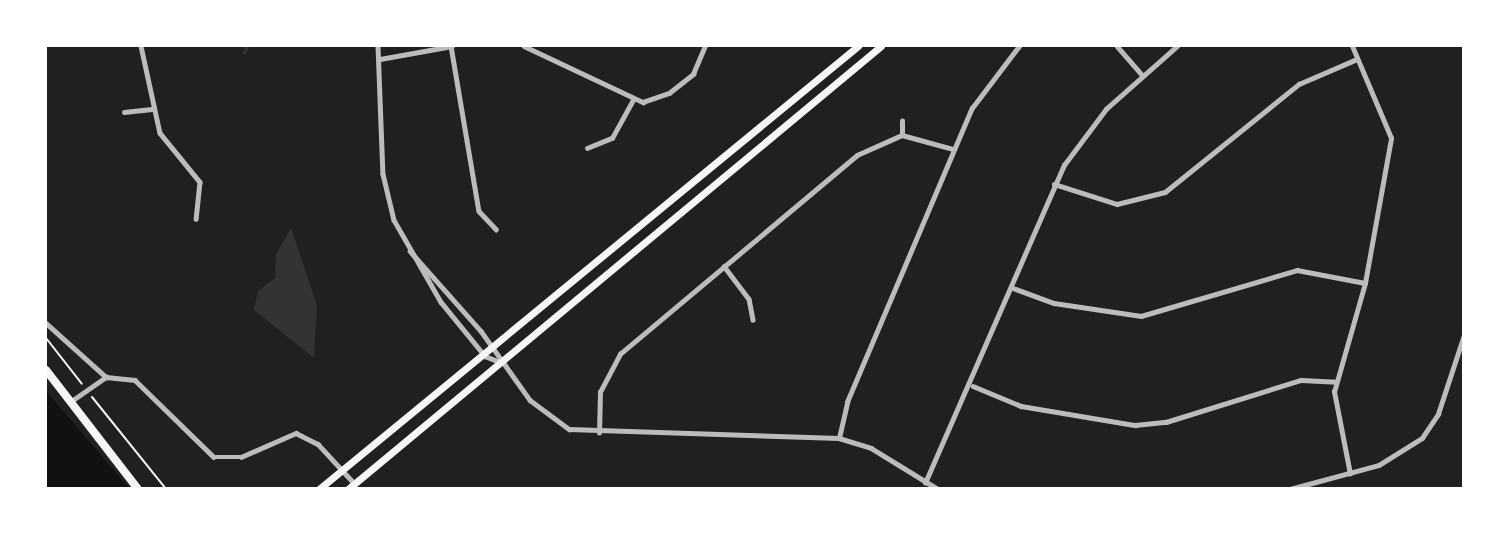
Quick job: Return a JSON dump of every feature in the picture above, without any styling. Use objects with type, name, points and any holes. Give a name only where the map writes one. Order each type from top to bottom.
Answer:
[{"type":"main road","points":[[319,488],[485,356],[858,46]]},
{"type":"main road","points":[[351,486],[881,46]]},
{"type":"main road","points":[[46,370],[138,488]]},
{"type":"street","points":[[141,46],[160,133],[200,182],[196,219]]},
{"type":"street","points":[[378,46],[383,174],[410,251],[485,356],[500,363]]},
{"type":"street","points":[[380,59],[453,46],[479,211],[496,229]]},
{"type":"street","points":[[524,46],[633,100],[669,93],[697,69],[705,46]]},
{"type":"street","points":[[1007,46],[1014,51]]},
{"type":"street","points":[[839,438],[847,402],[953,149],[979,94],[1019,46]]},
{"type":"street","points":[[1117,46],[1142,75]]},
{"type":"street","points":[[925,484],[973,386],[1054,184],[1088,129],[1142,75],[1177,46]]},
{"type":"street","points":[[1350,474],[1336,382],[1365,283],[1391,138],[1352,46]]},
{"type":"street","points":[[1054,184],[1108,203],[1165,192],[1299,84],[1357,59]]},
{"type":"street","points":[[587,148],[612,138],[633,100]]},
{"type":"street","points":[[124,112],[155,108]]},
{"type":"street","points":[[902,121],[902,135]]},
{"type":"street","points":[[598,433],[600,391],[620,354],[857,155],[902,135],[953,149]]},
{"type":"street","points":[[410,251],[494,348],[500,363],[551,420],[598,433],[839,438],[871,448],[925,484],[938,488]]},
{"type":"street","points":[[724,266],[749,299],[753,320]]},
{"type":"street","points":[[1013,288],[1054,303],[1141,316],[1285,272],[1316,270],[1365,283]]},
{"type":"street","points":[[46,323],[106,377],[146,387],[191,440],[214,457],[241,457],[296,433],[318,444],[342,471],[351,486]]},
{"type":"street","points":[[1290,488],[1350,474],[1398,456],[1430,428],[1464,335]]},
{"type":"street","points":[[70,402],[106,377]]},
{"type":"street","points":[[973,386],[1021,406],[1135,425],[1166,422],[1301,380],[1336,382]]},
{"type":"path","points":[[46,338],[166,488]]},
{"type":"shaded area","points":[[46,46],[1463,46],[1463,488],[129,488],[46,391]]},
{"type":"shaded area","points":[[291,228],[317,306],[314,358],[254,310],[258,291],[275,278],[276,254]]},
{"type":"waterway","points":[[244,53],[247,46]]}]
